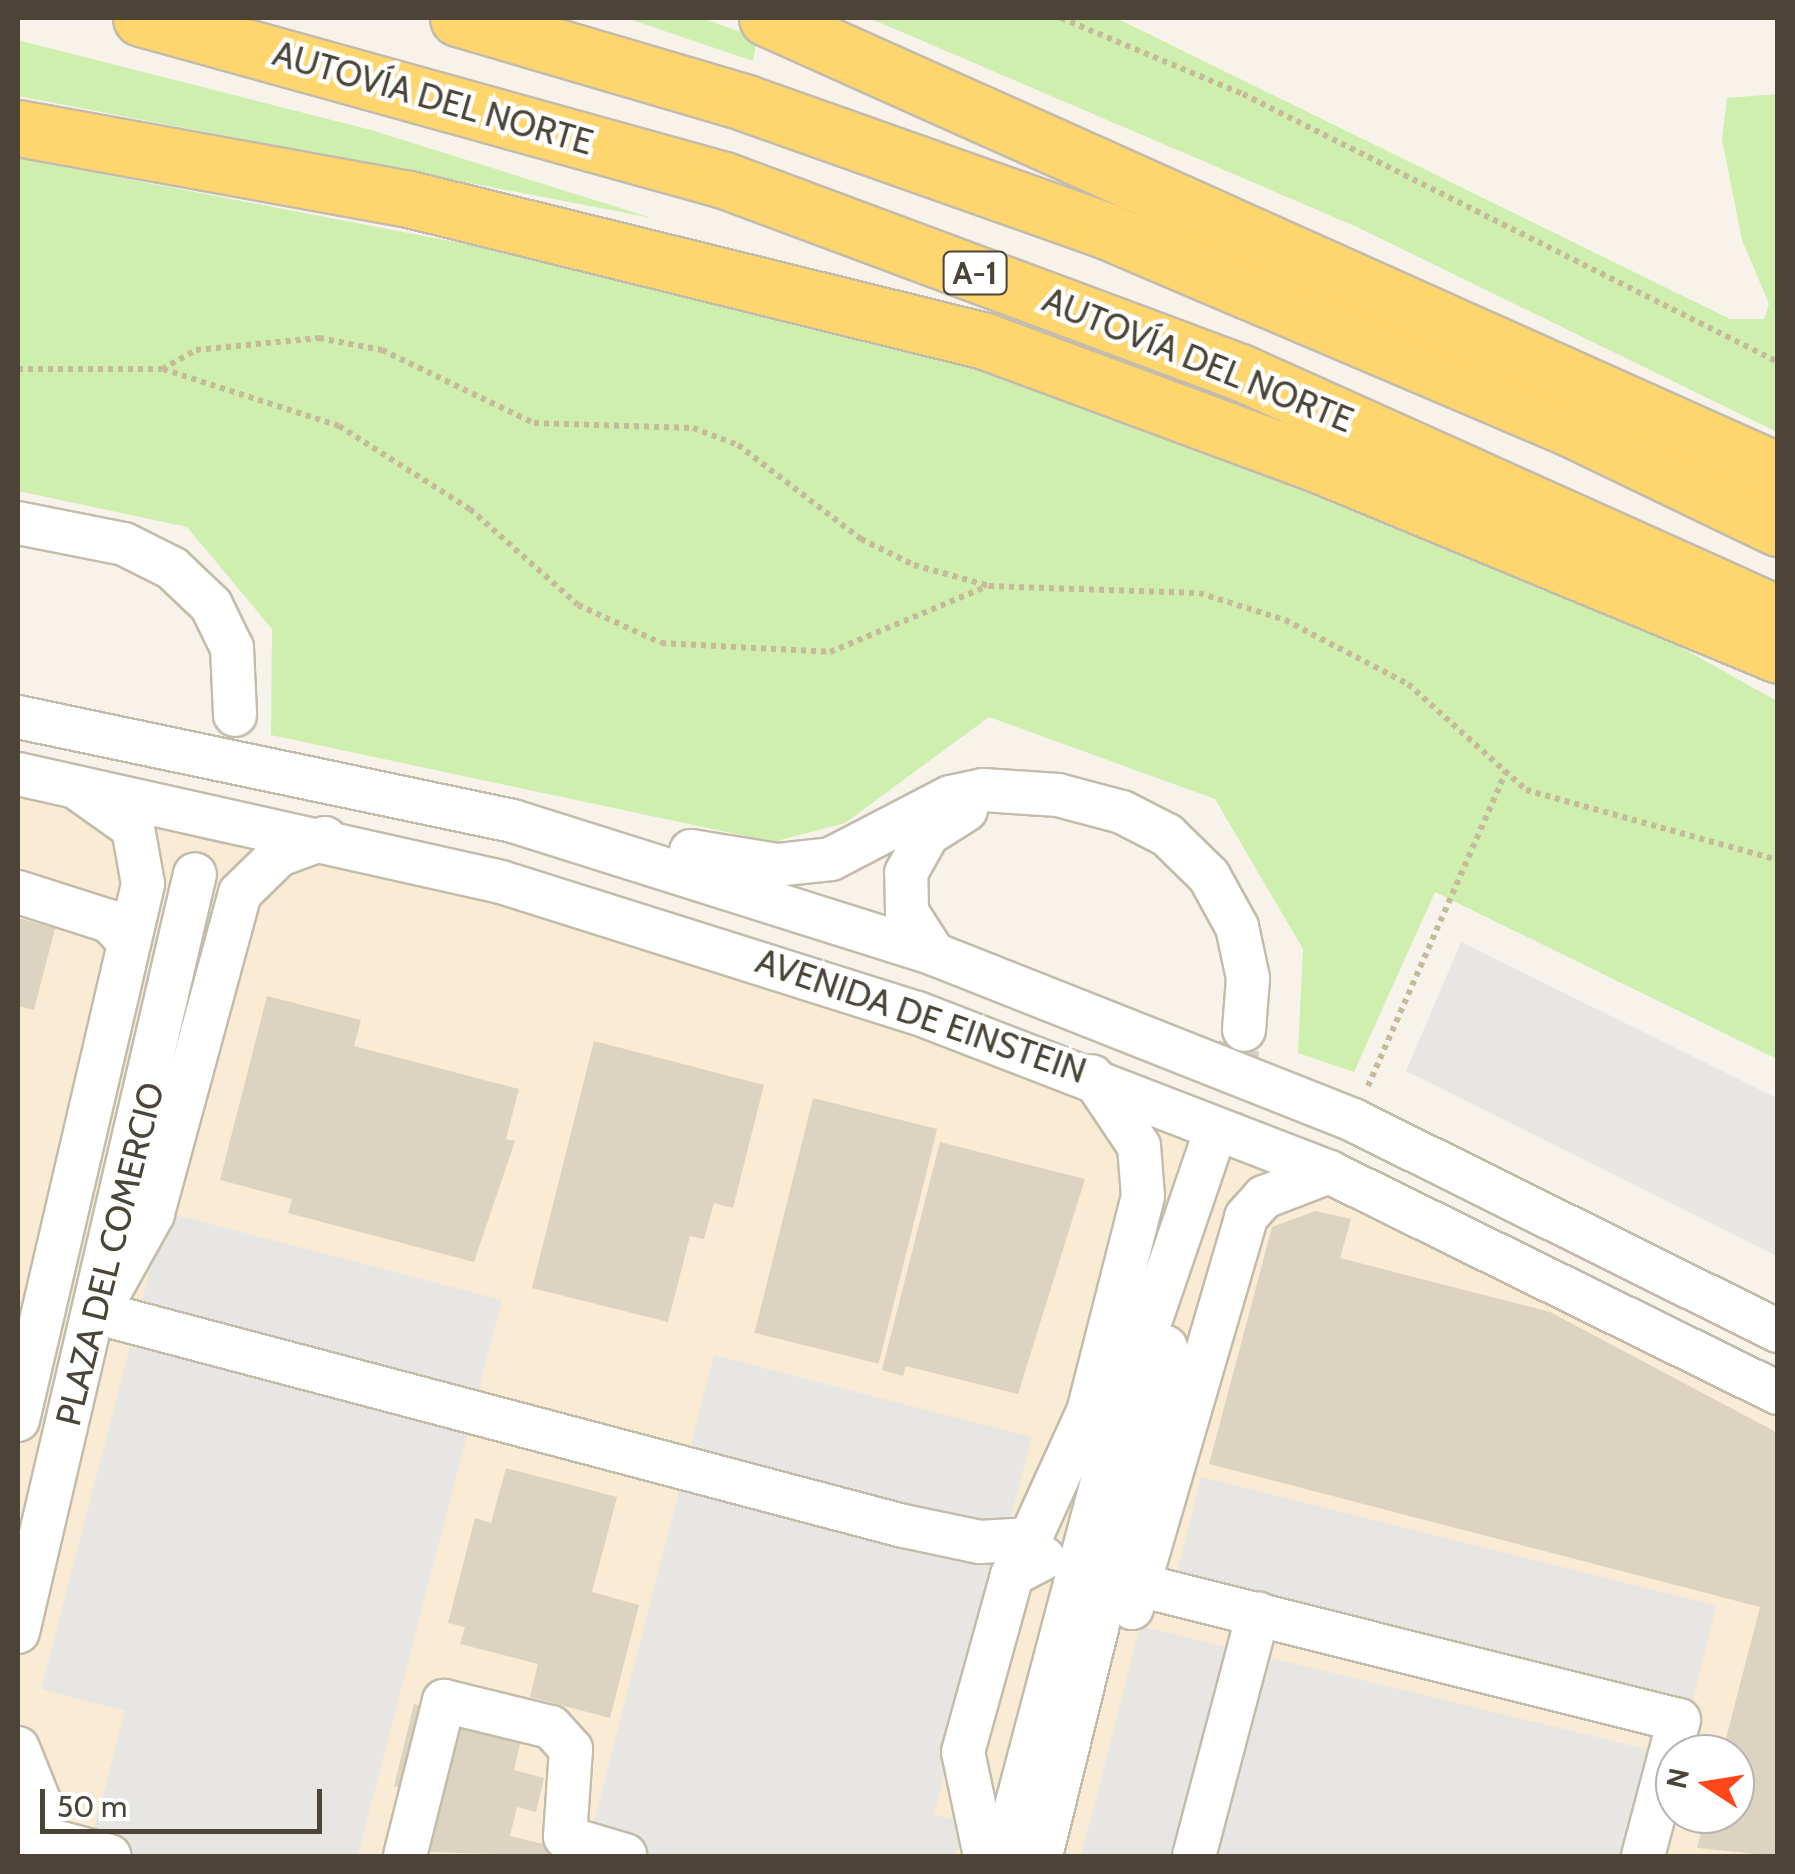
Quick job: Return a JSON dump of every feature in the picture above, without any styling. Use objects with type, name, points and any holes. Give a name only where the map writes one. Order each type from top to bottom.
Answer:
[{"type":"highway","name":"AUTOVÍA DEL NORTE","points":[[141,18],[724,180],[1240,372],[1778,614]]},
{"type":"highway","name":"A-1","points":[[458,18],[746,104],[1107,231],[1536,413],[1778,528]]},
{"type":"highway","points":[[767,18],[1778,471]]},
{"type":"highway","points":[[18,128],[409,199],[985,341],[1390,493],[1778,656]]},
{"type":"street","points":[[18,523],[124,544],[172,568],[211,605],[232,648],[236,715]]},
{"type":"street","name":"AVENIDA DE EINSTEIN","points":[[18,718],[513,822],[934,954],[1353,1120],[1778,1331]]},
{"type":"street","name":"AVENIDA DE EINSTEIN","points":[[30,776],[325,838],[731,949],[1092,1076],[1329,1172],[1778,1393]]},
{"type":"street","name":"PLAZA DEL COMERCIO","points":[[30,776],[93,795],[133,828],[144,868],[129,942],[31,1282],[40,1334]]},
{"type":"street","points":[[934,954],[907,912],[906,873],[928,834],[1013,789]]},
{"type":"street","points":[[513,822],[778,865],[831,859],[950,796],[1013,789],[1122,812],[1167,835],[1209,876],[1238,927],[1248,978],[1244,1030]]},
{"type":"street","points":[[325,838],[279,855],[240,893],[152,1214],[98,1313],[980,1542],[1030,1539],[1088,1412]]},
{"type":"street","name":"PLAZA DEL COMERCIO","points":[[18,1420],[40,1334],[61,1301],[140,1018],[200,857],[98,1313],[18,1632]]},
{"type":"street","points":[[18,892],[109,922],[129,942]]},
{"type":"street","points":[[1092,1076],[1139,1146],[1143,1196],[1088,1412],[1073,1501],[1096,1570]]},
{"type":"street","points":[[1003,1856],[1096,1570],[1210,1147],[1123,1401],[1096,1570],[1067,1760],[1041,1856]]},
{"type":"street","points":[[1004,1724],[1046,1594],[1096,1570],[1246,1217],[1264,1197],[1329,1172]]},
{"type":"street","points":[[985,1856],[962,1752],[1012,1575],[1096,1570],[1678,1720],[1643,1856]]},
{"type":"street","points":[[1194,1856],[1258,1613]]},
{"type":"street","points":[[405,1856],[444,1702],[551,1727],[571,1749],[565,1837],[625,1855]]},
{"type":"street","points":[[18,1748],[37,1779],[34,1847],[110,1856]]},
{"type":"path","points":[[1061,18],[1242,94],[1778,362]]},
{"type":"path","points":[[162,369],[196,350],[319,338],[382,350],[534,423],[693,428],[738,445],[861,540],[990,586],[1148,586],[1285,620],[1408,684],[1526,790],[1778,860]]},
{"type":"path","points":[[18,368],[162,369],[339,426],[470,510],[578,606],[661,643],[830,652],[990,586]]},
{"type":"shaded area","points":[[18,774],[175,802],[1092,1076],[1777,1393],[1777,1856],[18,1856]]},
{"type":"shaded area","points":[[1461,942],[1777,1098],[1777,1256],[1406,1071]]},
{"type":"shaded area","points":[[165,1212],[502,1300],[358,1856],[87,1856],[125,1711],[41,1689]]},
{"type":"shaded area","points":[[714,1355],[1032,1437],[934,1814],[965,1823],[956,1856],[585,1856]]},
{"type":"shaded area","points":[[1201,1477],[1716,1605],[1691,1706],[1176,1578]]},
{"type":"shaded area","points":[[1140,1626],[1655,1751],[1655,1834],[1666,1834],[1664,1856],[1081,1856]]},
{"type":"green space","points":[[626,18],[702,18],[757,38],[753,61]]},
{"type":"green space","points":[[869,18],[1116,18],[1730,319],[1764,319],[1769,304],[1742,240],[1722,139],[1727,98],[1777,94],[1777,432],[1357,227]]},
{"type":"green space","points":[[18,40],[371,130],[652,218],[18,96]]},
{"type":"green space","points":[[18,158],[852,318],[1566,583],[1777,701],[1777,1059],[1435,892],[1354,1072],[1298,1053],[1303,949],[1215,799],[989,717],[845,823],[773,842],[271,735],[272,629],[187,527],[18,491]]},
{"type":"building","points":[[18,918],[55,928],[34,1010],[18,1006]]},
{"type":"building","points":[[267,996],[361,1020],[354,1046],[519,1089],[506,1139],[515,1141],[474,1262],[288,1213],[292,1199],[220,1180]]},
{"type":"building","points":[[594,1041],[764,1085],[733,1208],[714,1203],[704,1239],[690,1236],[668,1322],[532,1288]]},
{"type":"building","points":[[813,1098],[937,1129],[879,1364],[754,1333]]},
{"type":"building","points":[[940,1142],[1085,1179],[1018,1394],[906,1366],[903,1376],[882,1370]]},
{"type":"building","points":[[1315,1211],[1351,1219],[1340,1258],[1550,1312],[1778,1433],[1778,1856],[1697,1848],[1701,1834],[1755,1834],[1755,1734],[1727,1734],[1760,1607],[1209,1464],[1272,1227]]},
{"type":"building","points":[[506,1468],[617,1497],[592,1592],[639,1605],[610,1718],[530,1697],[538,1664],[460,1644],[465,1627],[448,1623],[475,1518],[491,1523]]},
{"type":"building","points":[[414,1704],[523,1731],[514,1770],[544,1778],[536,1812],[517,1807],[510,1836],[559,1848],[557,1856],[429,1852],[441,1798],[394,1786]]},
{"type":"tunnel","points":[[204,840],[235,715]]},
{"type":"tunnel","points":[[1210,1147],[1244,1030]]}]
